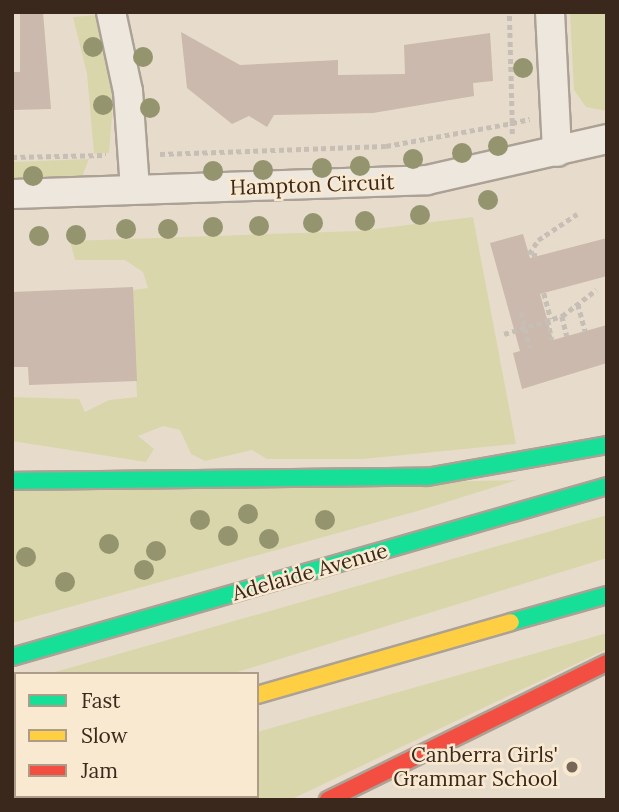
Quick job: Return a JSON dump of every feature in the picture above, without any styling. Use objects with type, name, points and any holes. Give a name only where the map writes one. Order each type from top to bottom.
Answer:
[{"type":"highway","points":[[12,481],[427,477],[607,445]]},
{"type":"highway","name":"Adelaide Avenue","points":[[12,657],[607,486]]},
{"type":"highway","points":[[259,694],[607,595]]},
{"type":"highway","points":[[328,800],[607,663]]},
{"type":"street","points":[[111,12],[126,79],[135,189]]},
{"type":"street","points":[[550,12],[557,152]]},
{"type":"street","name":"Hampton Circuit","points":[[12,194],[416,181],[607,139]]},
{"type":"path","points":[[12,157],[386,146],[512,123],[509,12]]},
{"type":"path","points":[[537,256],[529,254],[538,240],[578,214]]},
{"type":"path","points":[[504,334],[562,316],[596,290]]},
{"type":"path","points":[[544,293],[552,340]]},
{"type":"path","points":[[578,304],[585,331]]},
{"type":"path","points":[[521,312],[530,348]]},
{"type":"path","points":[[562,316],[567,336]]},
{"type":"shaded area","points":[[570,12],[607,12],[607,111],[586,107],[574,90]]},
{"type":"shaded area","points":[[95,15],[114,91],[109,153],[94,154],[87,74],[73,17]]},
{"type":"shaded area","points":[[89,159],[81,179],[12,183],[12,162]]},
{"type":"shaded area","points":[[473,217],[516,444],[363,459],[267,459],[252,450],[205,461],[191,454],[180,430],[163,426],[138,436],[154,449],[146,462],[12,441],[12,397],[79,399],[85,412],[109,400],[137,397],[132,290],[148,288],[143,272],[125,260],[75,260],[70,241],[358,231]]},
{"type":"shaded area","points":[[517,480],[421,510],[12,623],[12,491]]},
{"type":"shaded area","points":[[607,515],[607,558],[237,672],[55,672]]},
{"type":"shaded area","points":[[607,633],[607,649],[290,800],[21,800],[259,798],[259,731]]},
{"type":"shaded area","points":[[14,682],[14,740],[12,740]]},
{"type":"building","points":[[20,12],[43,12],[51,109],[12,110],[12,72],[20,72]]},
{"type":"building","points":[[181,32],[240,65],[338,60],[338,75],[405,74],[404,45],[490,33],[493,81],[473,83],[474,96],[373,113],[274,115],[267,127],[249,116],[232,124],[187,88]]},
{"type":"building","points":[[523,234],[530,258],[607,238],[607,276],[540,294],[553,340],[607,325],[607,363],[522,389],[513,353],[520,351],[490,243]]},
{"type":"building","points":[[133,287],[137,381],[29,385],[28,367],[12,367],[12,292]]},
{"type":"traffic: fast","points":[[12,481],[427,477],[607,445]]},
{"type":"traffic: fast","points":[[12,657],[607,486]]},
{"type":"traffic: fast","points":[[511,622],[607,595]]},
{"type":"traffic: slow","points":[[259,694],[511,622]]},
{"type":"traffic: jam","points":[[328,800],[607,663]]},
{"type":"place","name":"Canberra Girls' Grammar School","points":[[572,767]]}]
